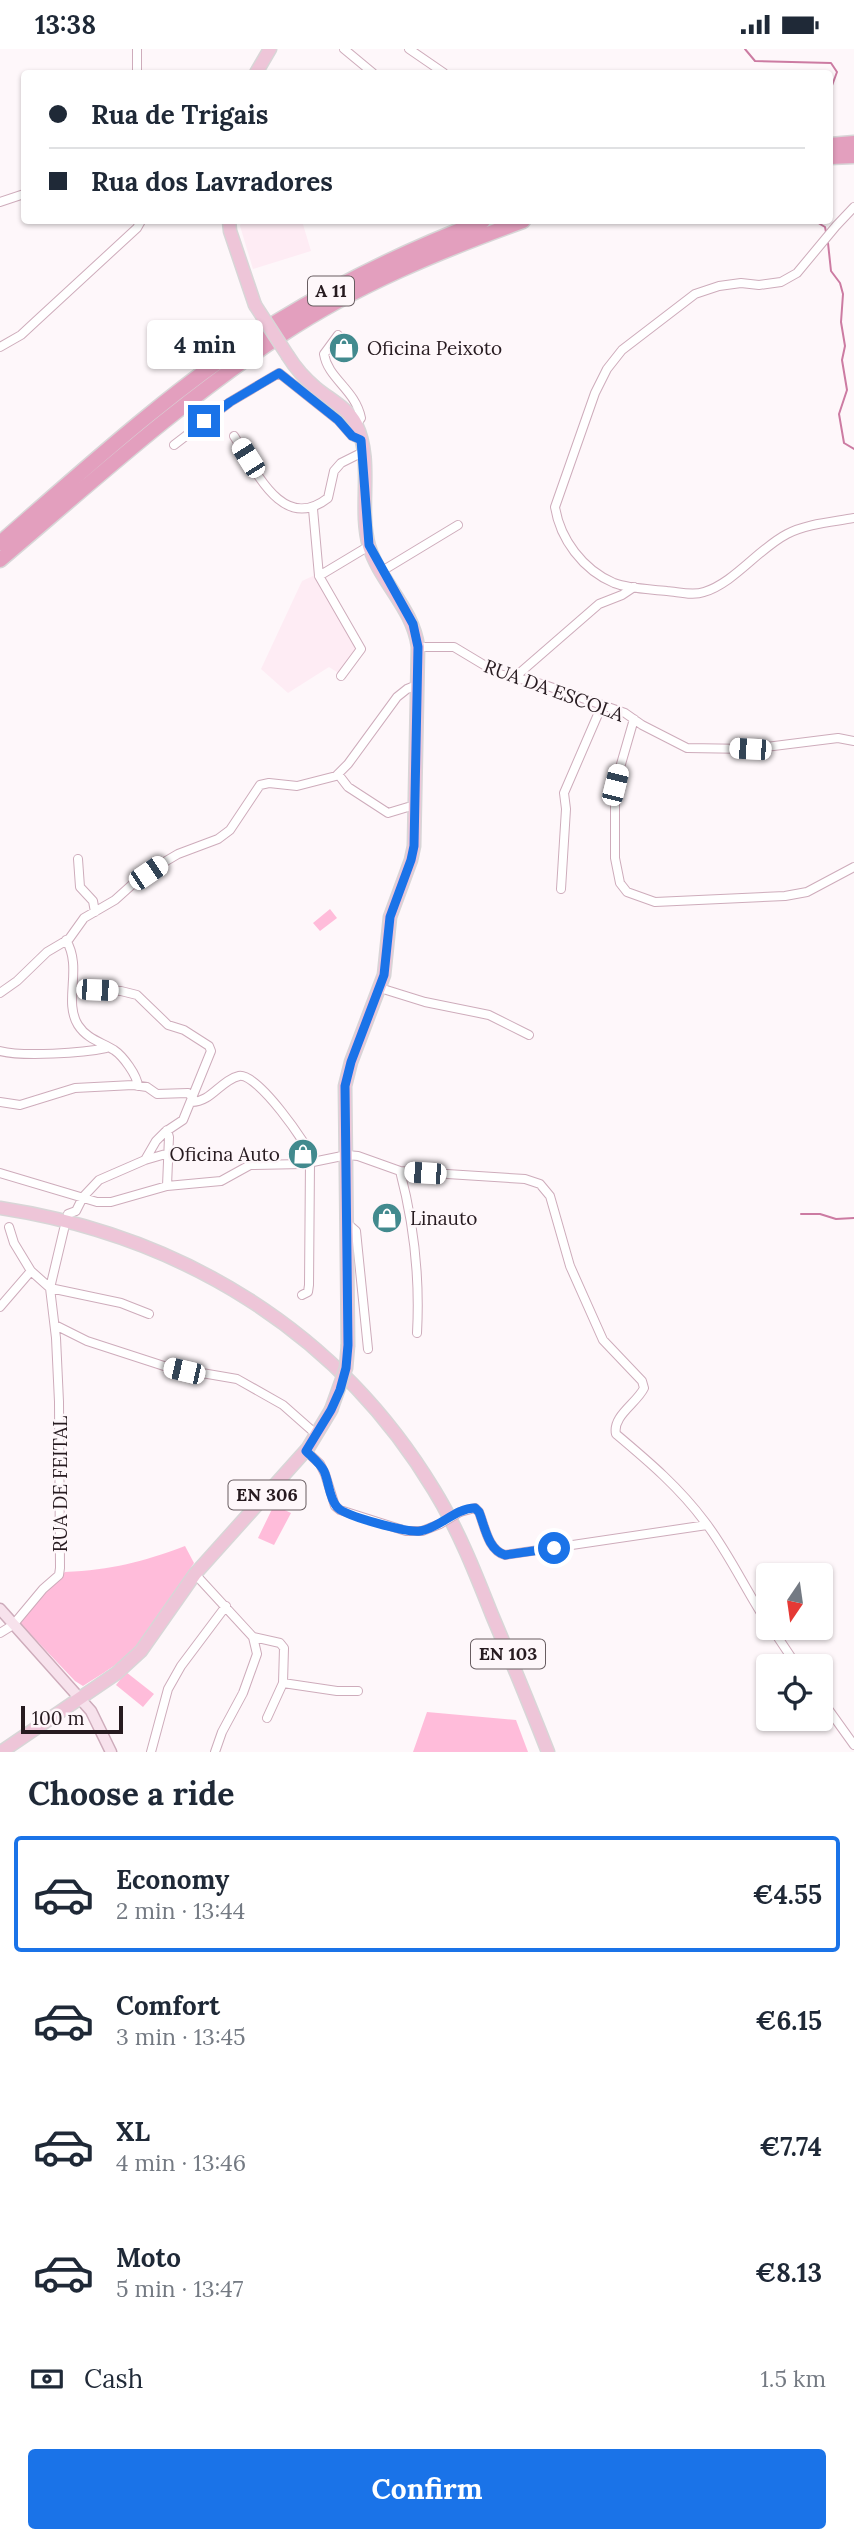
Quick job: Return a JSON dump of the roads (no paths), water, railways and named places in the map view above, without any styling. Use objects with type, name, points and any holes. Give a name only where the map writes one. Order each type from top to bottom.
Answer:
[{"type":"highway","points":[[833,145],[854,143]]},
{"type":"highway","points":[[833,157],[854,156]]},
{"type":"highway","name":"A 11","points":[[0,543],[124,435],[219,361],[265,330],[370,271],[476,224]]},
{"type":"highway","name":"A 11","points":[[0,560],[133,445],[285,333],[390,275],[515,224]]},
{"type":"main road","points":[[258,70],[270,49]]},
{"type":"main road","name":"EN 306","points":[[1,1752],[117,1673],[141,1651],[195,1574],[306,1451],[331,1410],[346,1368],[348,1224],[345,1086],[351,1062],[380,988],[386,964],[390,917],[413,853],[418,647],[413,624],[369,545],[362,446],[356,425],[343,408],[301,375],[255,305],[229,224]]},
{"type":"main road","name":"EN 103","points":[[0,1208],[82,1226],[174,1257],[256,1304],[321,1353],[393,1429],[434,1490],[469,1557],[548,1752]]},
{"type":"main road","name":"EN 103","points":[[0,1214],[82,1226]]},
{"type":"main road","points":[[0,1609],[91,1711],[111,1752]]},
{"type":"street","points":[[137,49],[137,70]]},
{"type":"street","points":[[344,49],[369,70]]},
{"type":"street","points":[[409,49],[440,70]]},
{"type":"street","points":[[0,202],[20,196]]},
{"type":"street","points":[[0,209],[20,196]]},
{"type":"street","points":[[854,207],[797,273],[781,282],[719,286],[695,294],[638,340],[622,349],[607,369],[595,393],[555,507],[558,523],[570,548],[595,572],[615,583],[634,587],[700,594],[718,587],[786,534],[802,528],[854,518]]},
{"type":"street","points":[[0,347],[35,323],[139,224]]},
{"type":"street","points":[[338,335],[324,354],[326,362],[351,393],[358,408],[360,418],[356,425]]},
{"type":"street","points":[[174,445],[230,402],[279,373],[338,420],[362,446],[334,471],[331,493],[313,509],[295,508],[281,503],[262,480],[234,436]]},
{"type":"street","points":[[313,509],[319,576],[361,649],[341,676]]},
{"type":"street","points":[[382,571],[458,525]]},
{"type":"street","points":[[319,576],[369,545]]},
{"type":"street","points":[[516,677],[599,604],[634,587]]},
{"type":"street","name":"RUA DA ESCOLA","points":[[418,647],[454,647],[499,674],[516,677],[625,713],[687,748],[750,749],[838,737],[854,741]]},
{"type":"street","points":[[0,993],[17,981],[47,951],[66,940],[84,918],[116,900],[135,882],[170,859],[218,839],[230,830],[260,785],[269,783],[297,786],[338,774],[397,697],[417,685]]},
{"type":"street","points":[[561,889],[566,820],[564,793],[602,705]]},
{"type":"street","points":[[634,719],[615,793],[615,858],[620,883],[628,892],[655,902],[785,895],[807,892],[854,867]]},
{"type":"street","points":[[338,774],[348,787],[388,813],[415,807]]},
{"type":"street","points":[[78,859],[80,887],[93,901],[94,912]]},
{"type":"street","points":[[66,940],[74,956],[76,1022],[90,1038],[115,1051],[134,1074],[138,1086]]},
{"type":"street","points":[[380,988],[425,1002],[489,1016],[529,1035]]},
{"type":"street","points":[[73,989],[121,991],[137,995],[168,1025],[184,1030],[211,1051],[183,1120],[156,1141],[145,1160]]},
{"type":"street","points":[[0,1051],[16,1054],[106,1048]]},
{"type":"street","points":[[192,1100],[205,1099],[238,1076],[247,1077],[258,1085],[276,1106],[310,1151],[309,1285],[307,1292],[302,1295]]},
{"type":"street","points":[[0,1102],[20,1105],[75,1089],[138,1086],[147,1087],[158,1094],[188,1093],[192,1100]]},
{"type":"street","points":[[167,1130],[167,1186]]},
{"type":"street","points":[[68,1214],[76,1211],[83,1197],[99,1180],[145,1160],[169,1153]]},
{"type":"street","points":[[0,1173],[97,1202],[111,1202],[167,1186],[220,1181],[250,1165],[312,1162],[347,1155],[358,1156],[400,1171],[525,1179],[540,1184],[550,1196],[570,1266],[603,1339],[642,1381],[644,1388],[640,1396],[617,1420],[614,1427],[616,1434],[664,1475],[707,1525],[756,1605]]},
{"type":"street","points":[[400,1171],[410,1205],[413,1233],[419,1304],[417,1333]]},
{"type":"street","points":[[348,1224],[356,1231],[368,1349]]},
{"type":"street","points":[[9,1227],[14,1243],[31,1271],[50,1288],[121,1303],[149,1314]]},
{"type":"street","points":[[50,1288],[64,1229]]},
{"type":"street","points":[[0,1307],[31,1271]]},
{"type":"street","name":"RUA DE FEITAL","points":[[0,1633],[13,1625],[43,1589],[59,1575],[61,1567],[59,1402],[50,1288]]},
{"type":"street","points":[[55,1325],[87,1341],[167,1367],[237,1379],[283,1405],[317,1435]]},
{"type":"street","points":[[306,1451],[320,1464],[335,1506],[340,1510],[406,1531],[422,1531],[460,1512],[475,1508],[492,1546],[505,1555],[707,1525]]},
{"type":"street","points":[[195,1574],[253,1637],[256,1649],[256,1659],[243,1693],[222,1732],[215,1752]]},
{"type":"street","points":[[151,1752],[168,1689],[181,1666],[226,1607]]},
{"type":"street","points":[[253,1637],[274,1641],[284,1648],[283,1683],[267,1718]]},
{"type":"street","points":[[283,1683],[337,1691],[358,1691]]},
{"type":"street","points":[[833,1716],[854,1745]]},
{"type":"waterway","points":[[745,49],[755,61],[831,63],[837,72],[833,83]]},
{"type":"waterway","points":[[820,224],[825,227],[826,232]]},
{"type":"waterway","points":[[828,243],[831,271],[840,283],[843,294],[841,322],[845,346],[842,360],[847,390],[839,414],[844,443],[854,449]]},
{"type":"waterway","points":[[801,1214],[820,1214],[836,1219],[854,1218]]},
{"type":"place","name":"Oficina Peixoto","points":[[344,348]]},
{"type":"place","name":"Oficina Auto","points":[[303,1154]]},
{"type":"place","name":"Linauto","points":[[387,1218]]}]
